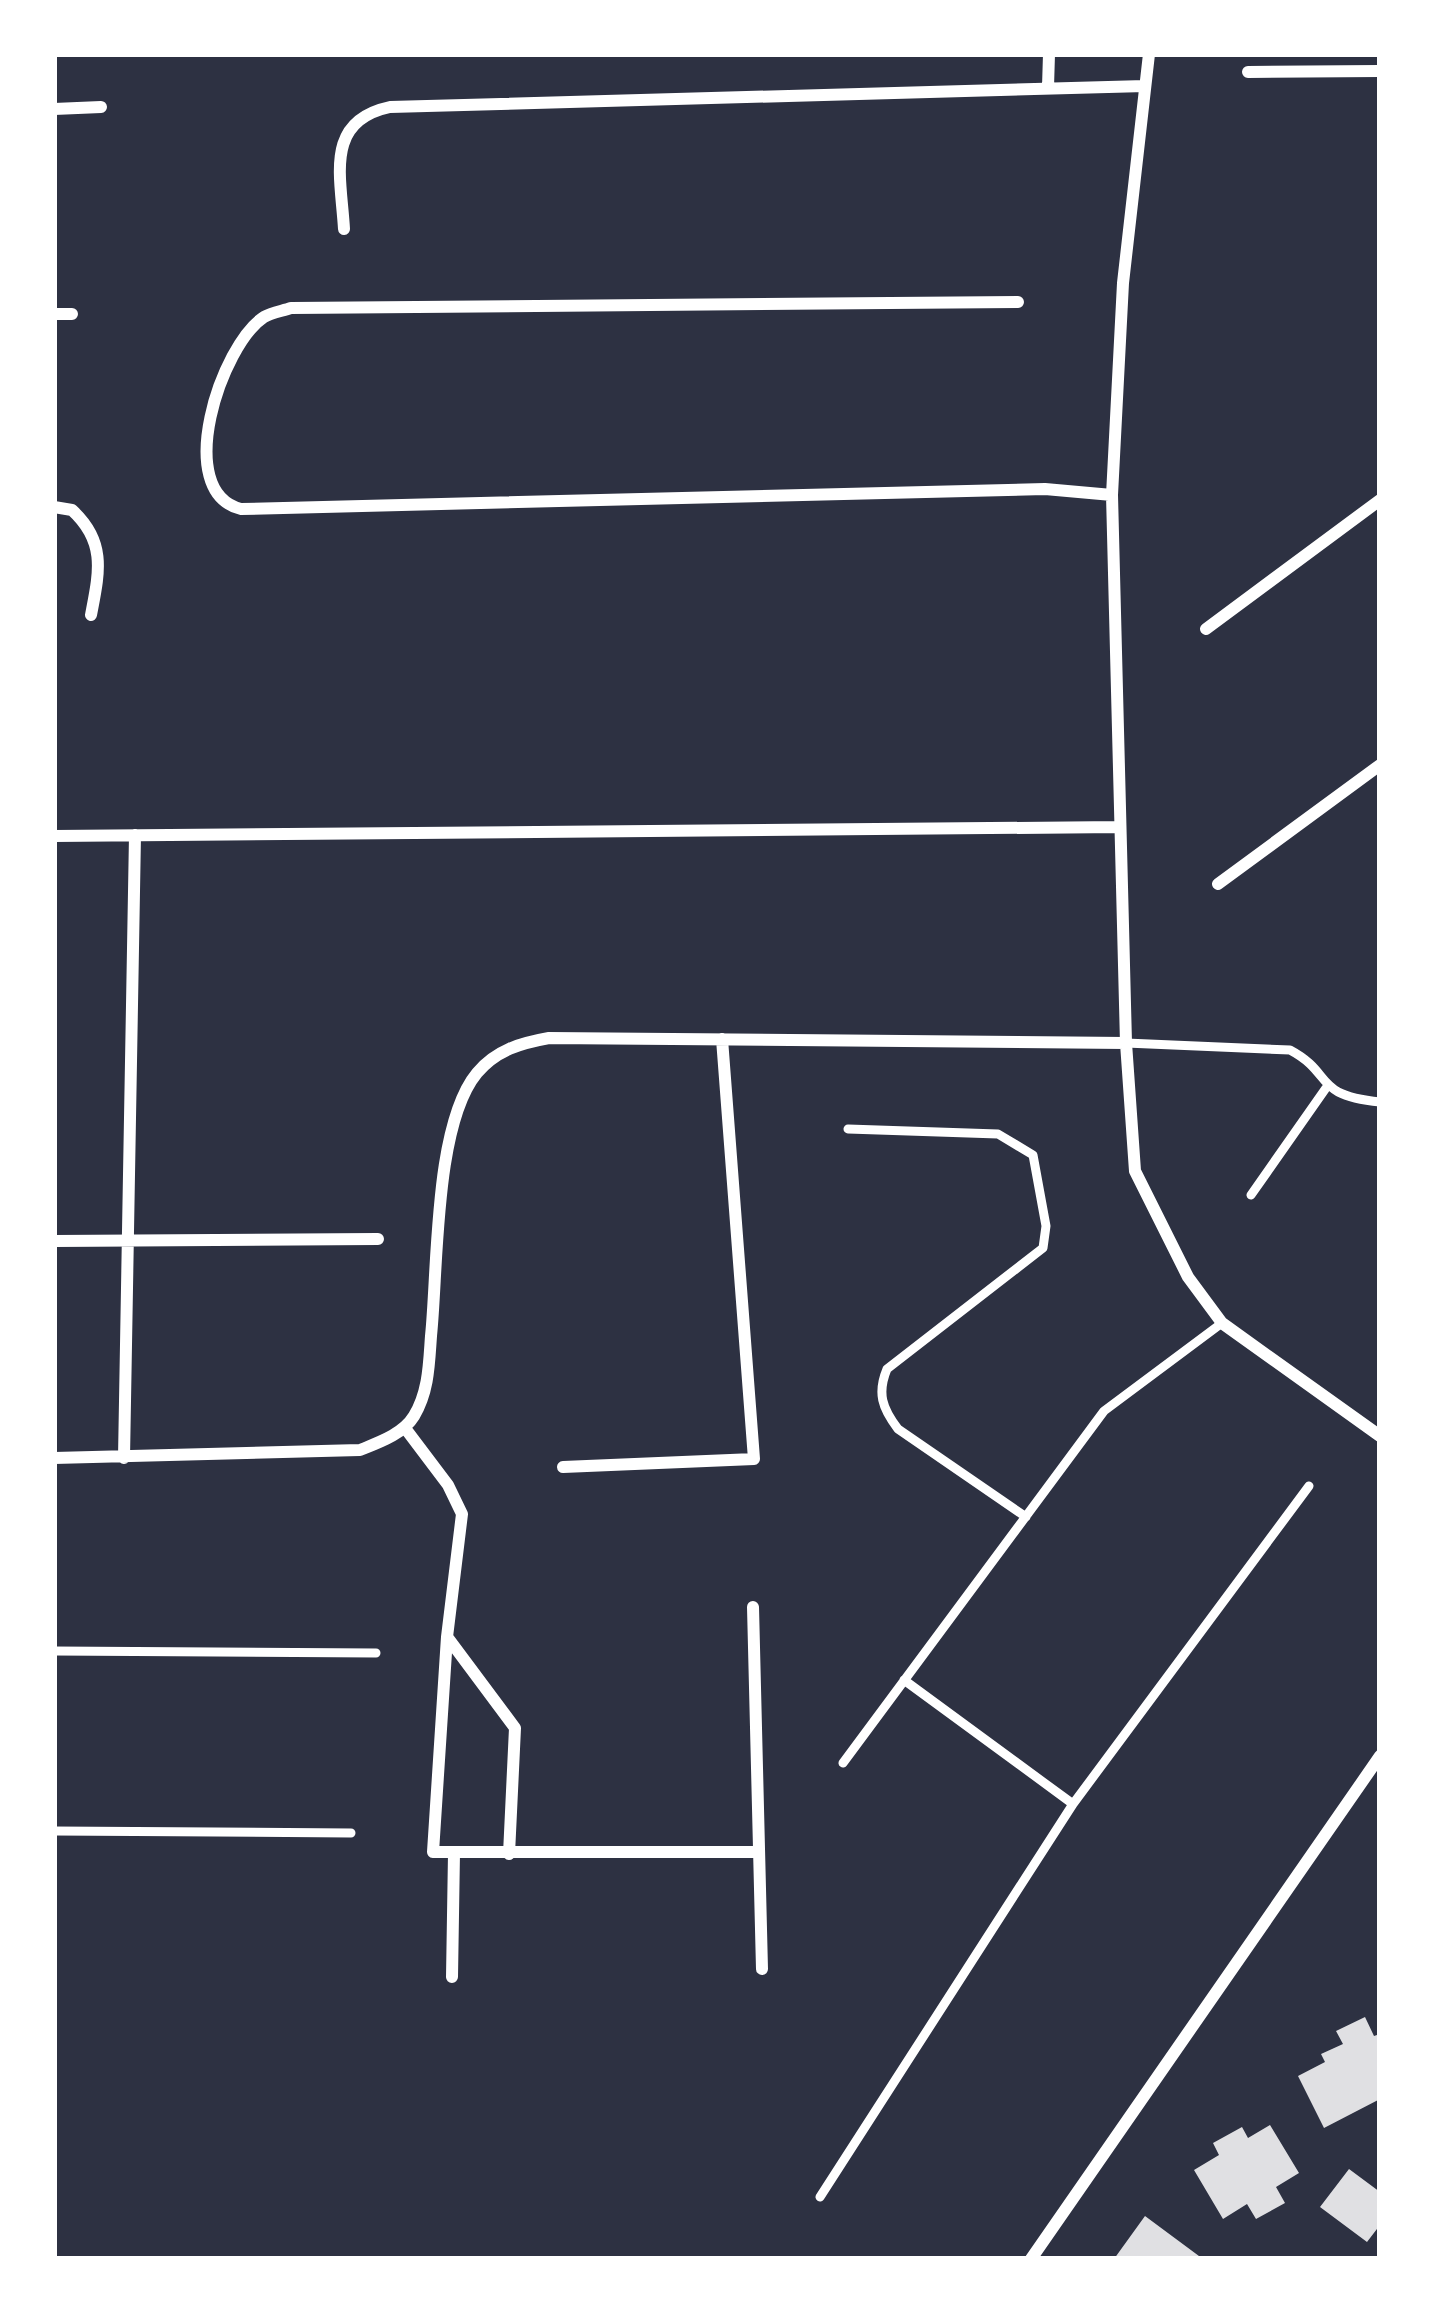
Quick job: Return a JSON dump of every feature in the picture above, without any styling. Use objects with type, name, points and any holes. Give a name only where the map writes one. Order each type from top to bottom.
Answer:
[{"type":"street","points":[[1048,87],[1049,54]]},
{"type":"street","points":[[1149,54],[1123,283],[1112,495],[1126,1043],[1136,1171],[1188,1277],[1222,1323],[1380,1436]]},
{"type":"street","points":[[1248,72],[1380,71]]},
{"type":"street","points":[[344,229],[340,168],[347,130],[356,119],[390,106],[1144,86]]},
{"type":"street","points":[[54,109],[101,107]]},
{"type":"street","points":[[1018,302],[291,308],[262,318],[222,381],[205,474],[213,493],[227,506],[241,509],[1046,489],[1112,495]]},
{"type":"street","points":[[54,314],[72,314]]},
{"type":"street","points":[[1206,628],[1380,500]]},
{"type":"street","points":[[54,507],[71,510],[85,522],[98,546],[101,562],[91,615]]},
{"type":"street","points":[[1218,884],[1380,765]]},
{"type":"street","points":[[54,836],[1120,827]]},
{"type":"street","points":[[124,1458],[136,835]]},
{"type":"street","points":[[54,1458],[360,1450],[405,1428],[426,1390],[449,1150],[474,1076],[496,1054],[549,1037],[1126,1043]]},
{"type":"street","points":[[563,1467],[754,1460],[722,1039]]},
{"type":"street","points":[[54,1241],[378,1239]]},
{"type":"street","points":[[405,1428],[448,1485],[462,1514],[447,1637],[433,1852],[759,1852]]},
{"type":"street","points":[[753,1607],[762,1969]]},
{"type":"street","points":[[447,1637],[515,1728],[509,1854]]},
{"type":"street","points":[[1031,2259],[1380,1756]]},
{"type":"street","points":[[452,1977],[454,1852]]},
{"type":"lane","points":[[1126,1043],[1290,1050],[1305,1058],[1326,1088],[1349,1099],[1380,1102]]},
{"type":"lane","points":[[1251,1195],[1326,1088]]},
{"type":"lane","points":[[848,1129],[998,1134],[1034,1155],[1046,1226],[1043,1248],[887,1369],[879,1388],[885,1412],[898,1429],[1025,1517]]},
{"type":"lane","points":[[843,1763],[1104,1411],[1222,1323]]},
{"type":"lane","points":[[820,2197],[1073,1804],[1309,1486]]},
{"type":"lane","points":[[54,1651],[376,1653]]},
{"type":"lane","points":[[904,1680],[1073,1804]]},
{"type":"lane","points":[[54,1831],[351,1833]]},
{"type":"building","points":[[1365,2017],[1374,2036],[1380,2034],[1380,2099],[1324,2128],[1298,2076],[1325,2062],[1321,2054],[1343,2044],[1336,2031]]},
{"type":"building","points":[[1270,2125],[1299,2173],[1276,2187],[1285,2203],[1256,2219],[1247,2204],[1223,2219],[1194,2170],[1219,2155],[1213,2143],[1242,2127],[1248,2138]]},
{"type":"building","points":[[1349,2169],[1380,2192],[1380,2225],[1367,2242],[1320,2207]]},
{"type":"building","points":[[1145,2216],[1203,2259],[1114,2259]]}]
